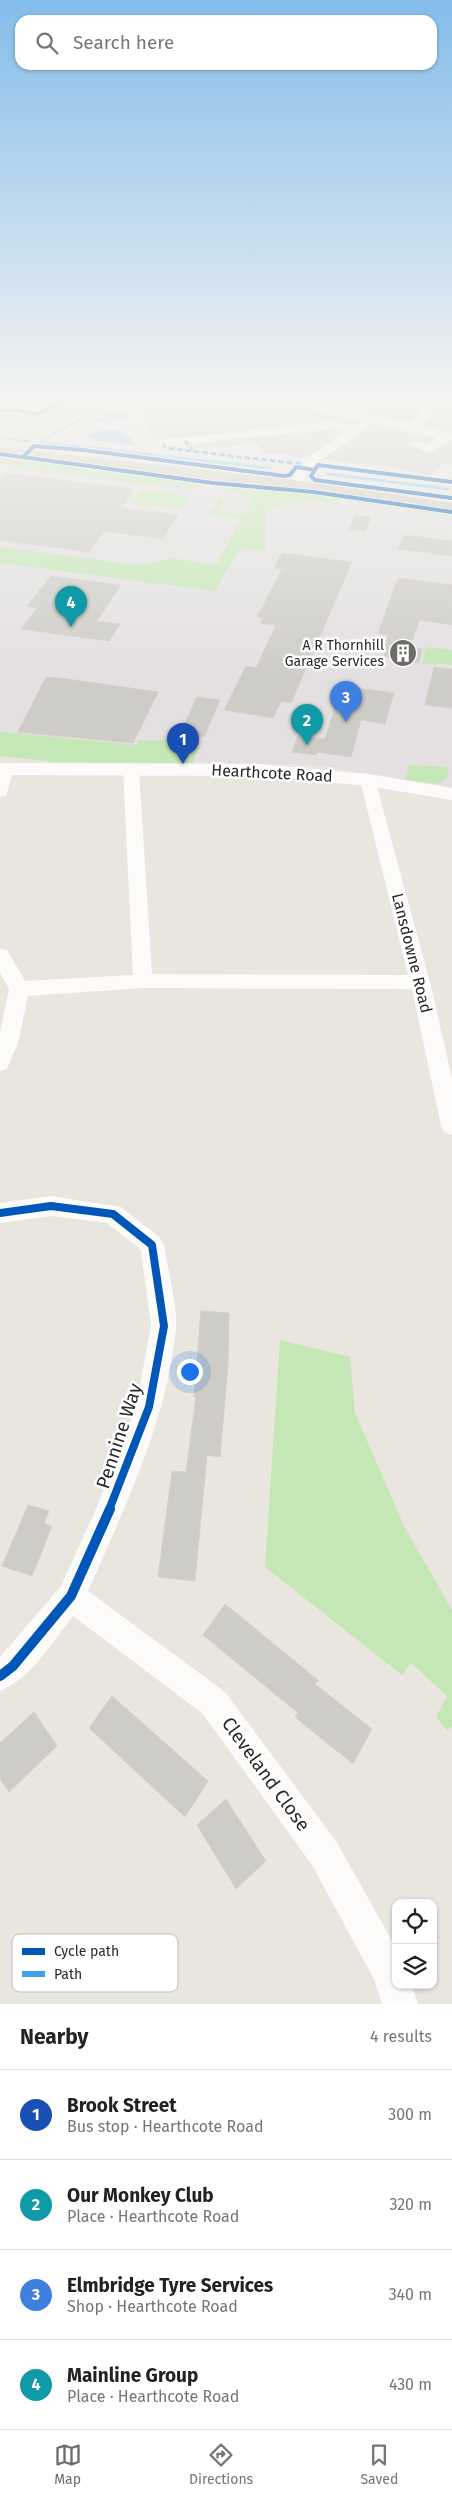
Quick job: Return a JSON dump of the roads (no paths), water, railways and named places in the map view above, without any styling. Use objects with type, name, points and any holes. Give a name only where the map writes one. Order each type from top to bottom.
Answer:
[{"type":"main road","points":[[346,493],[452,508]]},
{"type":"street","name":"Hearthcote Road","points":[[3,769],[259,770],[368,780],[452,794]]},
{"type":"street","points":[[0,792],[3,769]]},
{"type":"street","points":[[130,770],[143,981]]},
{"type":"street","name":"Lansdowne Road","points":[[368,780],[420,982],[452,1126]]},
{"type":"street","points":[[0,955],[19,989],[8,1043],[0,1063]]},
{"type":"street","points":[[19,989],[143,981],[420,982]]},
{"type":"street","name":"Pennine Way","points":[[0,1213],[51,1206],[114,1214],[152,1245],[164,1326],[149,1407],[108,1514],[71,1596],[13,1666],[0,1676]]},
{"type":"street","name":"Cleveland Close","points":[[71,1596],[214,1703],[324,1853],[390,1972],[400,2004]]},
{"type":"place","name":"Mainline Group","points":[[71,627]]},
{"type":"place","name":"A R Thornhill Garage Services","points":[[403,653]]},
{"type":"place","name":"Elmbridge Tyre Services","points":[[346,722]]},
{"type":"place","name":"Our Monkey Club","points":[[307,745]]},
{"type":"place","name":"Brook Street","points":[[183,764]]}]
